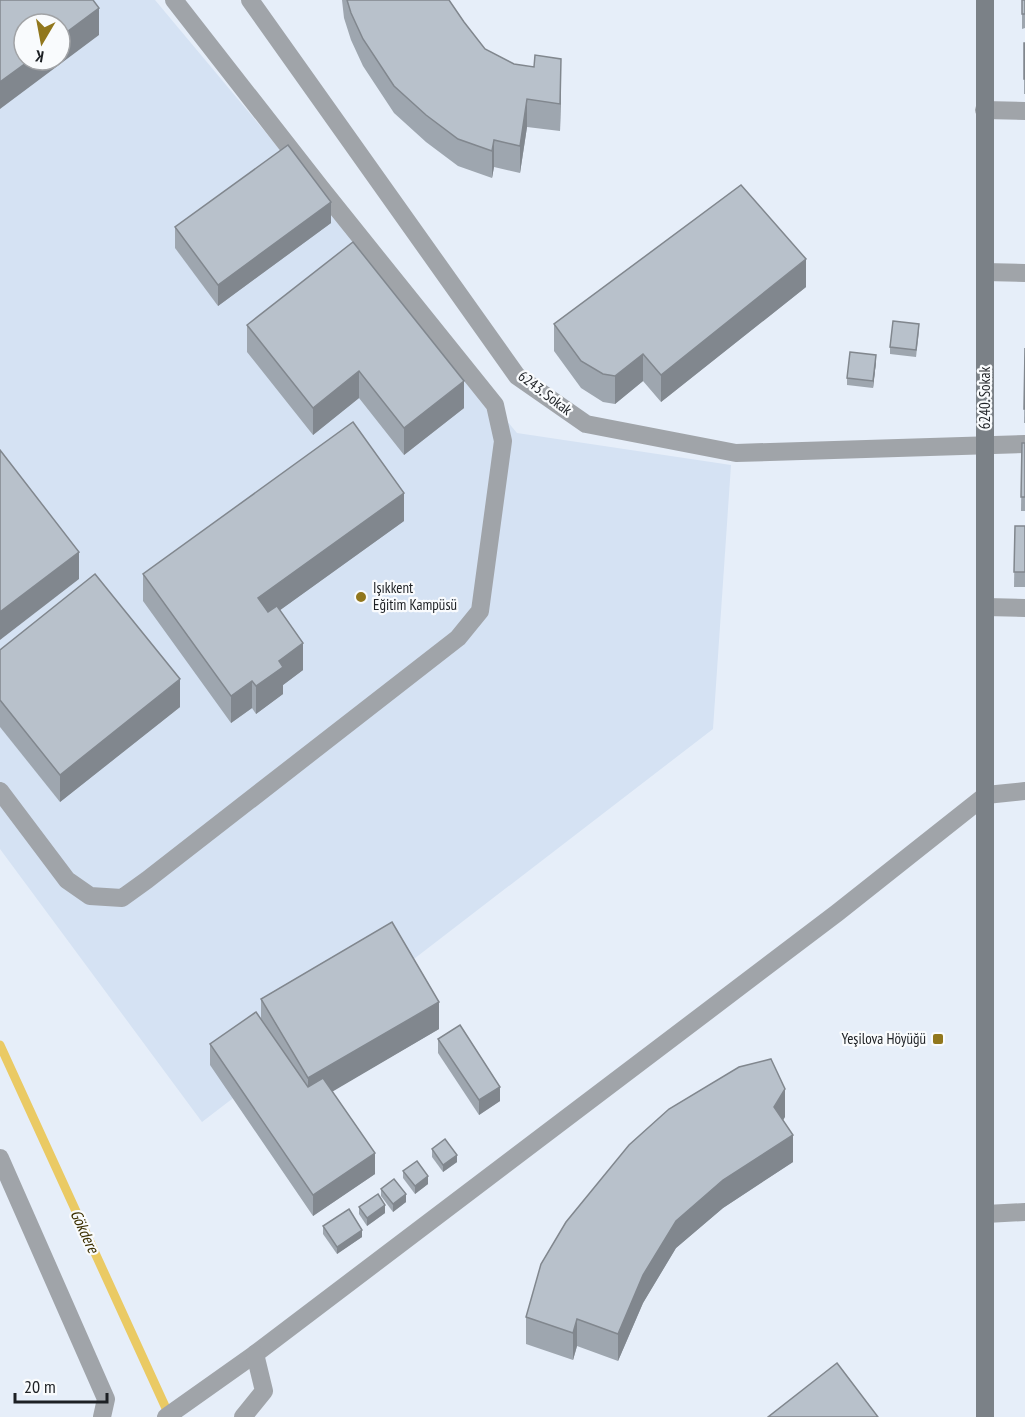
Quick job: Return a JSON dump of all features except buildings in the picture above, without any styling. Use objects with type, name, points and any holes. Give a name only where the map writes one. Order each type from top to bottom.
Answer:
[{"type":"street","points":[[0,791],[67,880],[90,896],[122,898],[458,638],[480,611],[503,441],[495,405],[174,0]]},
{"type":"street","name":"6243. Sokak","points":[[250,0],[518,376],[586,424],[736,453],[1025,444]]},
{"type":"street","name":"6240. Sokak","points":[[985,1417],[987,1214],[984,110],[986,0]]},
{"type":"street","points":[[984,110],[1025,111]]},
{"type":"street","points":[[985,272],[1025,273]]},
{"type":"street","points":[[986,607],[1025,608]]},
{"type":"street","points":[[166,1417],[225,1377],[837,913],[986,795],[1025,791]]},
{"type":"street","points":[[0,1158],[106,1400],[102,1417]]},
{"type":"street","points":[[987,1214],[1025,1212]]},
{"type":"street","points":[[243,1417],[264,1391],[255,1354]]},
{"type":"shaded area","name":"Işıkkent Eğitim Kampüsü","points":[[0,0],[155,0],[517,433],[731,465],[713,729],[202,1122],[0,849]]},
{"type":"waterway","name":"Gökdere","points":[[0,1045],[170,1417]]},
{"type":"place","name":"Işıkkent Eğitim Kampüsü","points":[[361,597]]},
{"type":"place","name":"Yeşilova Höyüğü","points":[[938,1039]]}]
